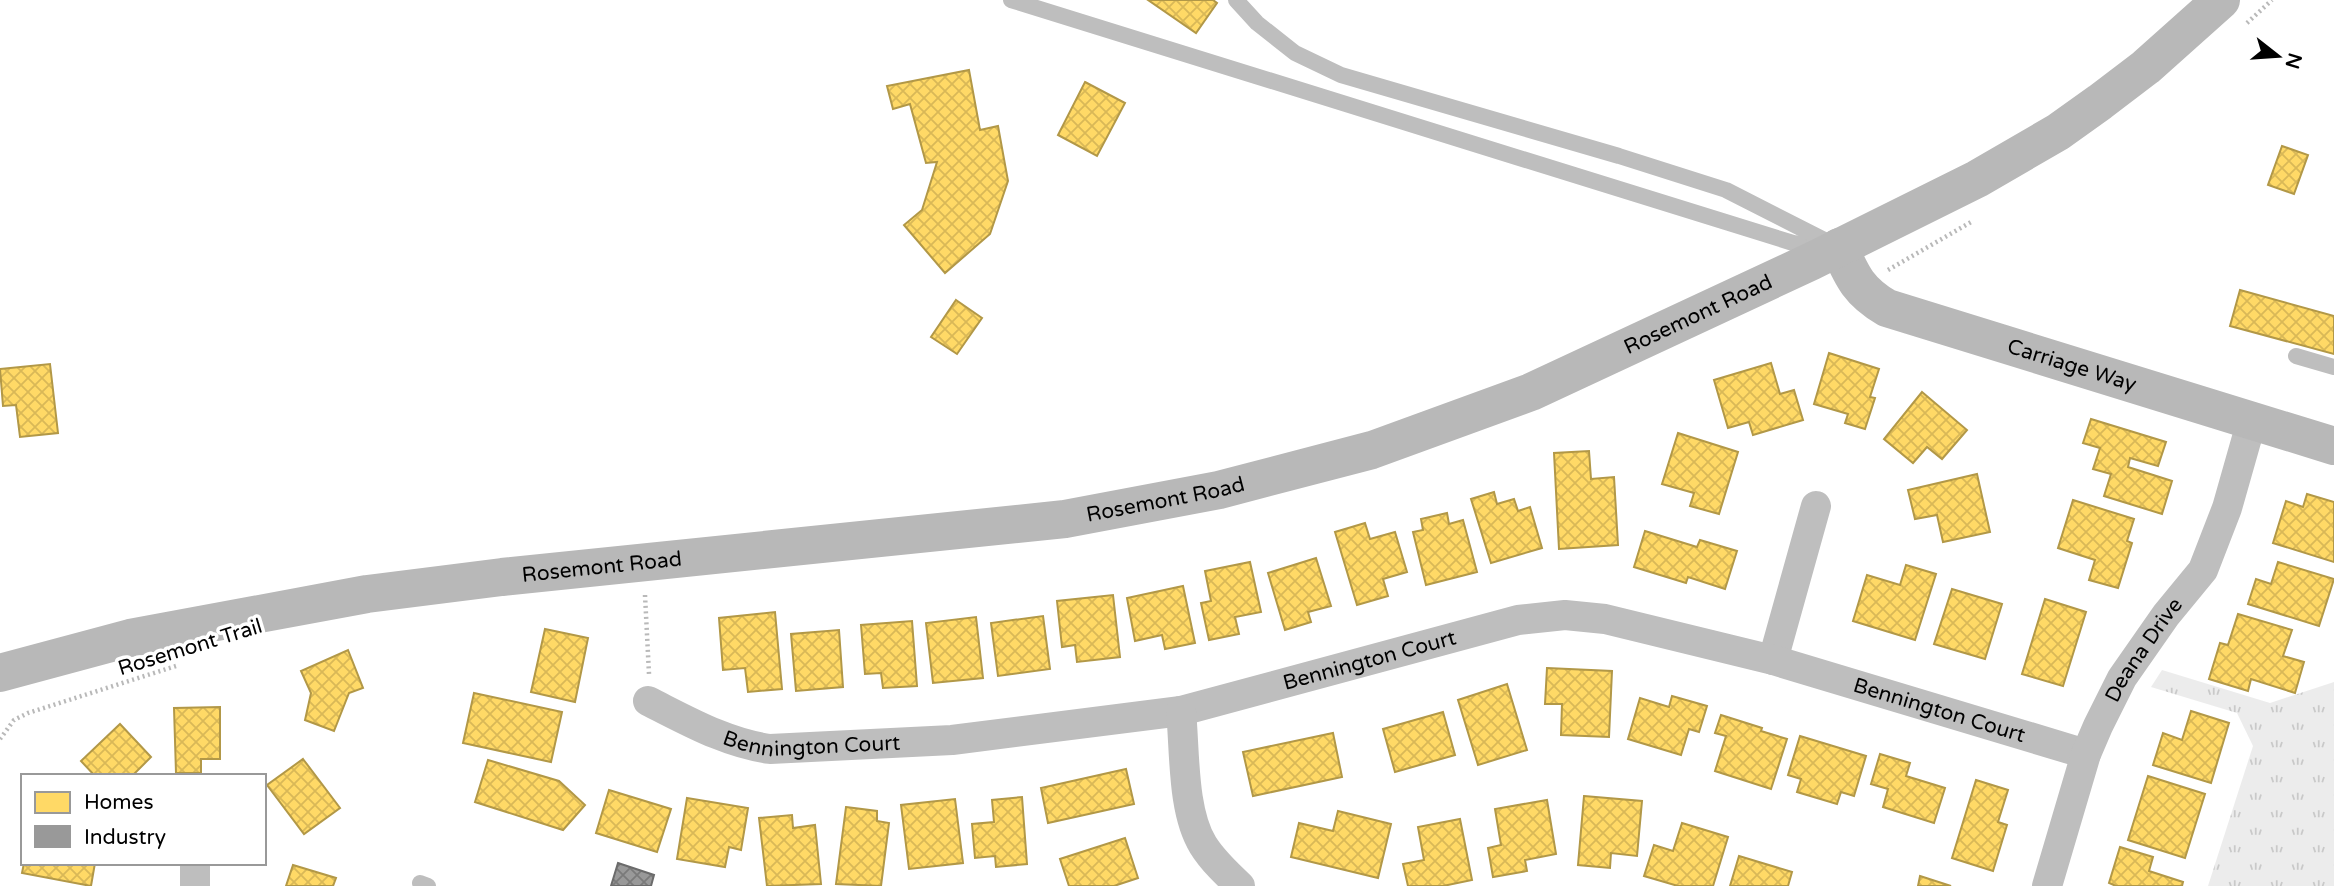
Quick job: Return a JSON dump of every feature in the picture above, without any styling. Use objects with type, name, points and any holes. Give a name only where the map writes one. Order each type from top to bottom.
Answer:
[{"type":"main road","name":"Rosemont Road","points":[[0,673],[130,638],[367,594],[514,575],[1065,519],[1219,490],[1371,450],[1488,409],[1599,361],[1977,179],[2058,132],[2146,67],[2221,0]]},
{"type":"main road","name":"Carriage Way","points":[[1839,247],[1854,281],[1887,308],[2334,446]]},
{"type":"street","name":"Deana Drive","points":[[2047,886],[2086,754],[2122,678],[2166,615],[2203,570],[2227,508],[2252,421]]},
{"type":"street","points":[[1773,660],[1816,506]]},
{"type":"street","name":"Bennington Court","points":[[648,701],[708,732],[752,747],[770,749],[952,740],[1181,711],[1518,620],[1565,615],[1605,619],[1773,660],[2086,754]]},
{"type":"street","points":[[1181,711],[1190,809],[1203,845],[1240,886]]},
{"type":"street","points":[[195,865],[195,886]]},
{"type":"lane","points":[[1011,0],[1793,243],[1839,247]]},
{"type":"lane","points":[[1236,0],[1257,23],[1295,53],[1342,75],[1726,190],[1839,247]]},
{"type":"lane","points":[[2296,356],[2334,367]]},
{"type":"path","points":[[645,595],[649,650]]},
{"type":"path","name":"Rosemont Trail","points":[[0,739],[14,720],[28,713],[178,665]]},
{"type":"green space","points":[[2162,670],[2270,703],[2334,682],[2334,886],[2208,886],[2253,746],[2237,713],[2151,687]]},
{"type":"building: Homes","points":[[1148,0],[1213,0],[1217,3],[1196,33]]},
{"type":"building: Homes","points":[[969,70],[980,130],[998,126],[1008,181],[990,234],[945,273],[904,225],[922,210],[937,162],[926,163],[910,104],[893,109],[887,86]]},
{"type":"building: Homes","points":[[1085,82],[1125,103],[1097,156],[1058,135]]},
{"type":"building: Homes","points":[[2282,146],[2308,155],[2294,194],[2268,185]]},
{"type":"building: Homes","points":[[2240,290],[2334,316],[2334,354],[2230,326]]},
{"type":"building: Homes","points":[[956,300],[982,318],[957,354],[931,337]]},
{"type":"building: Homes","points":[[1829,353],[1879,369],[1870,397],[1875,398],[1865,429],[1845,423],[1848,414],[1814,404]]},
{"type":"building: Homes","points":[[1771,363],[1780,394],[1794,390],[1803,420],[1753,435],[1749,422],[1728,428],[1714,380]]},
{"type":"building: Homes","points":[[50,364],[58,433],[20,437],[16,405],[3,406],[0,369]]},
{"type":"building: Homes","points":[[1922,392],[1967,430],[1942,459],[1927,447],[1913,463],[1884,439]]},
{"type":"building: Homes","points":[[2091,419],[2166,442],[2158,466],[2130,458],[2128,467],[2172,481],[2162,514],[2104,496],[2111,474],[2093,469],[2100,448],[2083,443]]},
{"type":"building: Homes","points":[[1678,433],[1738,452],[1719,514],[1690,506],[1694,493],[1662,484]]},
{"type":"building: Homes","points":[[1589,451],[1591,479],[1614,477],[1618,545],[1559,549],[1554,453]]},
{"type":"building: Homes","points":[[1977,474],[1990,532],[1943,542],[1937,515],[1915,519],[1908,490]]},
{"type":"building: Homes","points":[[1494,492],[1497,504],[1514,499],[1518,511],[1530,507],[1542,548],[1491,563],[1471,499]]},
{"type":"building: Homes","points":[[2307,494],[2334,502],[2334,562],[2273,543],[2286,501],[2303,507]]},
{"type":"building: Homes","points":[[2073,500],[2134,519],[2127,541],[2132,543],[2118,588],[2089,580],[2095,560],[2058,548]]},
{"type":"building: Homes","points":[[1447,513],[1449,524],[1463,520],[1477,572],[1426,585],[1413,532],[1423,530],[1421,519]]},
{"type":"building: Homes","points":[[1365,523],[1370,539],[1395,532],[1407,572],[1383,579],[1388,596],[1357,605],[1335,532]]},
{"type":"building: Homes","points":[[1645,531],[1697,547],[1700,540],[1737,551],[1725,589],[1688,577],[1686,583],[1634,567]]},
{"type":"building: Homes","points":[[1316,558],[1331,606],[1308,612],[1311,622],[1285,630],[1268,573]]},
{"type":"building: Homes","points":[[1250,562],[1261,612],[1235,617],[1239,634],[1209,640],[1201,603],[1211,601],[1205,571]]},
{"type":"building: Homes","points":[[2278,562],[2334,579],[2319,626],[2248,604],[2256,579],[2271,584]]},
{"type":"building: Homes","points":[[1906,565],[1936,574],[1915,640],[1853,621],[1867,575],[1900,585]]},
{"type":"building: Homes","points":[[1183,586],[1195,643],[1165,649],[1162,635],[1135,641],[1127,598]]},
{"type":"building: Homes","points":[[1952,589],[2002,604],[1985,659],[1934,644]]},
{"type":"building: Homes","points":[[1113,595],[1120,657],[1077,662],[1075,645],[1062,647],[1057,601]]},
{"type":"building: Homes","points":[[2045,599],[2086,612],[2063,686],[2022,674]]},
{"type":"building: Homes","points":[[775,612],[782,689],[748,692],[745,668],[723,670],[719,618]]},
{"type":"building: Homes","points":[[2238,614],[2292,630],[2283,656],[2304,662],[2295,693],[2251,679],[2248,691],[2209,679],[2220,643],[2228,645]]},
{"type":"building: Homes","points":[[1043,616],[1050,669],[998,676],[991,623]]},
{"type":"building: Homes","points":[[976,617],[983,678],[933,683],[926,623]]},
{"type":"building: Homes","points":[[912,621],[917,686],[883,688],[881,673],[865,674],[861,625]]},
{"type":"building: Homes","points":[[545,629],[588,638],[575,702],[531,692]]},
{"type":"building: Homes","points":[[839,630],[843,687],[796,691],[791,634]]},
{"type":"building: Homes","points":[[348,650],[363,688],[349,693],[334,731],[305,720],[311,693],[301,671]]},
{"type":"building: Homes","points":[[1547,668],[1612,671],[1609,737],[1561,735],[1562,704],[1545,704]]},
{"type":"building: Homes","points":[[1507,684],[1527,750],[1478,765],[1458,700]]},
{"type":"building: Homes","points":[[474,693],[562,712],[551,762],[463,743]]},
{"type":"building: Homes","points":[[1672,696],[1707,706],[1699,732],[1689,729],[1681,755],[1628,739],[1640,698],[1669,707]]},
{"type":"building: Homes","points":[[220,707],[220,759],[201,759],[201,773],[176,773],[174,708]]},
{"type":"building: Homes","points":[[2191,711],[2229,723],[2211,783],[2153,765],[2163,733],[2182,740]]},
{"type":"building: Homes","points":[[1443,712],[1455,755],[1395,772],[1383,729]]},
{"type":"building: Homes","points":[[1721,715],[1787,739],[1771,789],[1715,771],[1726,736],[1715,733]]},
{"type":"building: Homes","points":[[120,724],[151,757],[134,774],[93,774],[81,761]]},
{"type":"building: Homes","points":[[1333,733],[1342,777],[1253,796],[1243,752]]},
{"type":"building: Homes","points":[[1800,736],[1866,756],[1854,796],[1841,792],[1837,804],[1797,792],[1801,779],[1788,775]]},
{"type":"building: Homes","points":[[1880,754],[1910,763],[1906,776],[1945,788],[1934,823],[1883,807],[1888,789],[1871,784]]},
{"type":"building: Homes","points":[[303,759],[340,808],[304,834],[267,785]]},
{"type":"building: Homes","points":[[488,760],[559,781],[585,805],[563,830],[475,802]]},
{"type":"building: Homes","points":[[1126,769],[1134,804],[1048,823],[1041,788]]},
{"type":"building: Homes","points":[[2148,776],[2205,794],[2185,858],[2128,840]]},
{"type":"building: Homes","points":[[1976,780],[2008,790],[1998,822],[2007,825],[1993,871],[1952,858]]},
{"type":"building: Homes","points":[[609,790],[671,809],[657,852],[596,833]]},
{"type":"building: Homes","points":[[1584,796],[1642,801],[1637,856],[1611,853],[1610,868],[1578,865]]},
{"type":"building: Homes","points":[[1022,797],[1027,864],[996,867],[995,856],[975,858],[972,824],[994,822],[992,800]]},
{"type":"building: Homes","points":[[687,798],[748,808],[741,850],[729,847],[725,867],[677,859]]},
{"type":"building: Homes","points":[[955,799],[963,863],[909,869],[901,805]]},
{"type":"building: Homes","points":[[1547,800],[1556,854],[1525,860],[1527,871],[1493,877],[1488,848],[1501,845],[1495,809]]},
{"type":"building: Homes","points":[[846,807],[877,811],[877,821],[889,823],[881,886],[836,884]]},
{"type":"building: Homes","points":[[1338,811],[1391,824],[1378,878],[1291,857],[1299,823],[1333,831]]},
{"type":"building: Homes","points":[[792,815],[793,828],[815,825],[821,884],[767,886],[759,818]]},
{"type":"building: Homes","points":[[1460,819],[1472,880],[1443,886],[1408,886],[1403,864],[1424,860],[1418,827]]},
{"type":"building: Homes","points":[[1682,823],[1728,837],[1713,886],[1678,886],[1644,876],[1654,845],[1673,851]]},
{"type":"building: Homes","points":[[1125,838],[1138,878],[1114,886],[1069,886],[1060,859]]},
{"type":"building: Homes","points":[[2120,847],[2153,857],[2149,871],[2183,882],[2182,886],[2116,886],[2109,883]]},
{"type":"building: Homes","points":[[1739,856],[1792,872],[1788,886],[1730,886]]},
{"type":"building: Homes","points":[[24,865],[95,865],[91,886],[22,873]]},
{"type":"building: Homes","points":[[293,865],[336,878],[333,886],[286,886]]},
{"type":"building: Homes","points":[[1920,876],[1951,886],[1918,886]]},
{"type":"building: Industry","points":[[618,863],[654,875],[651,886],[611,886]]}]
